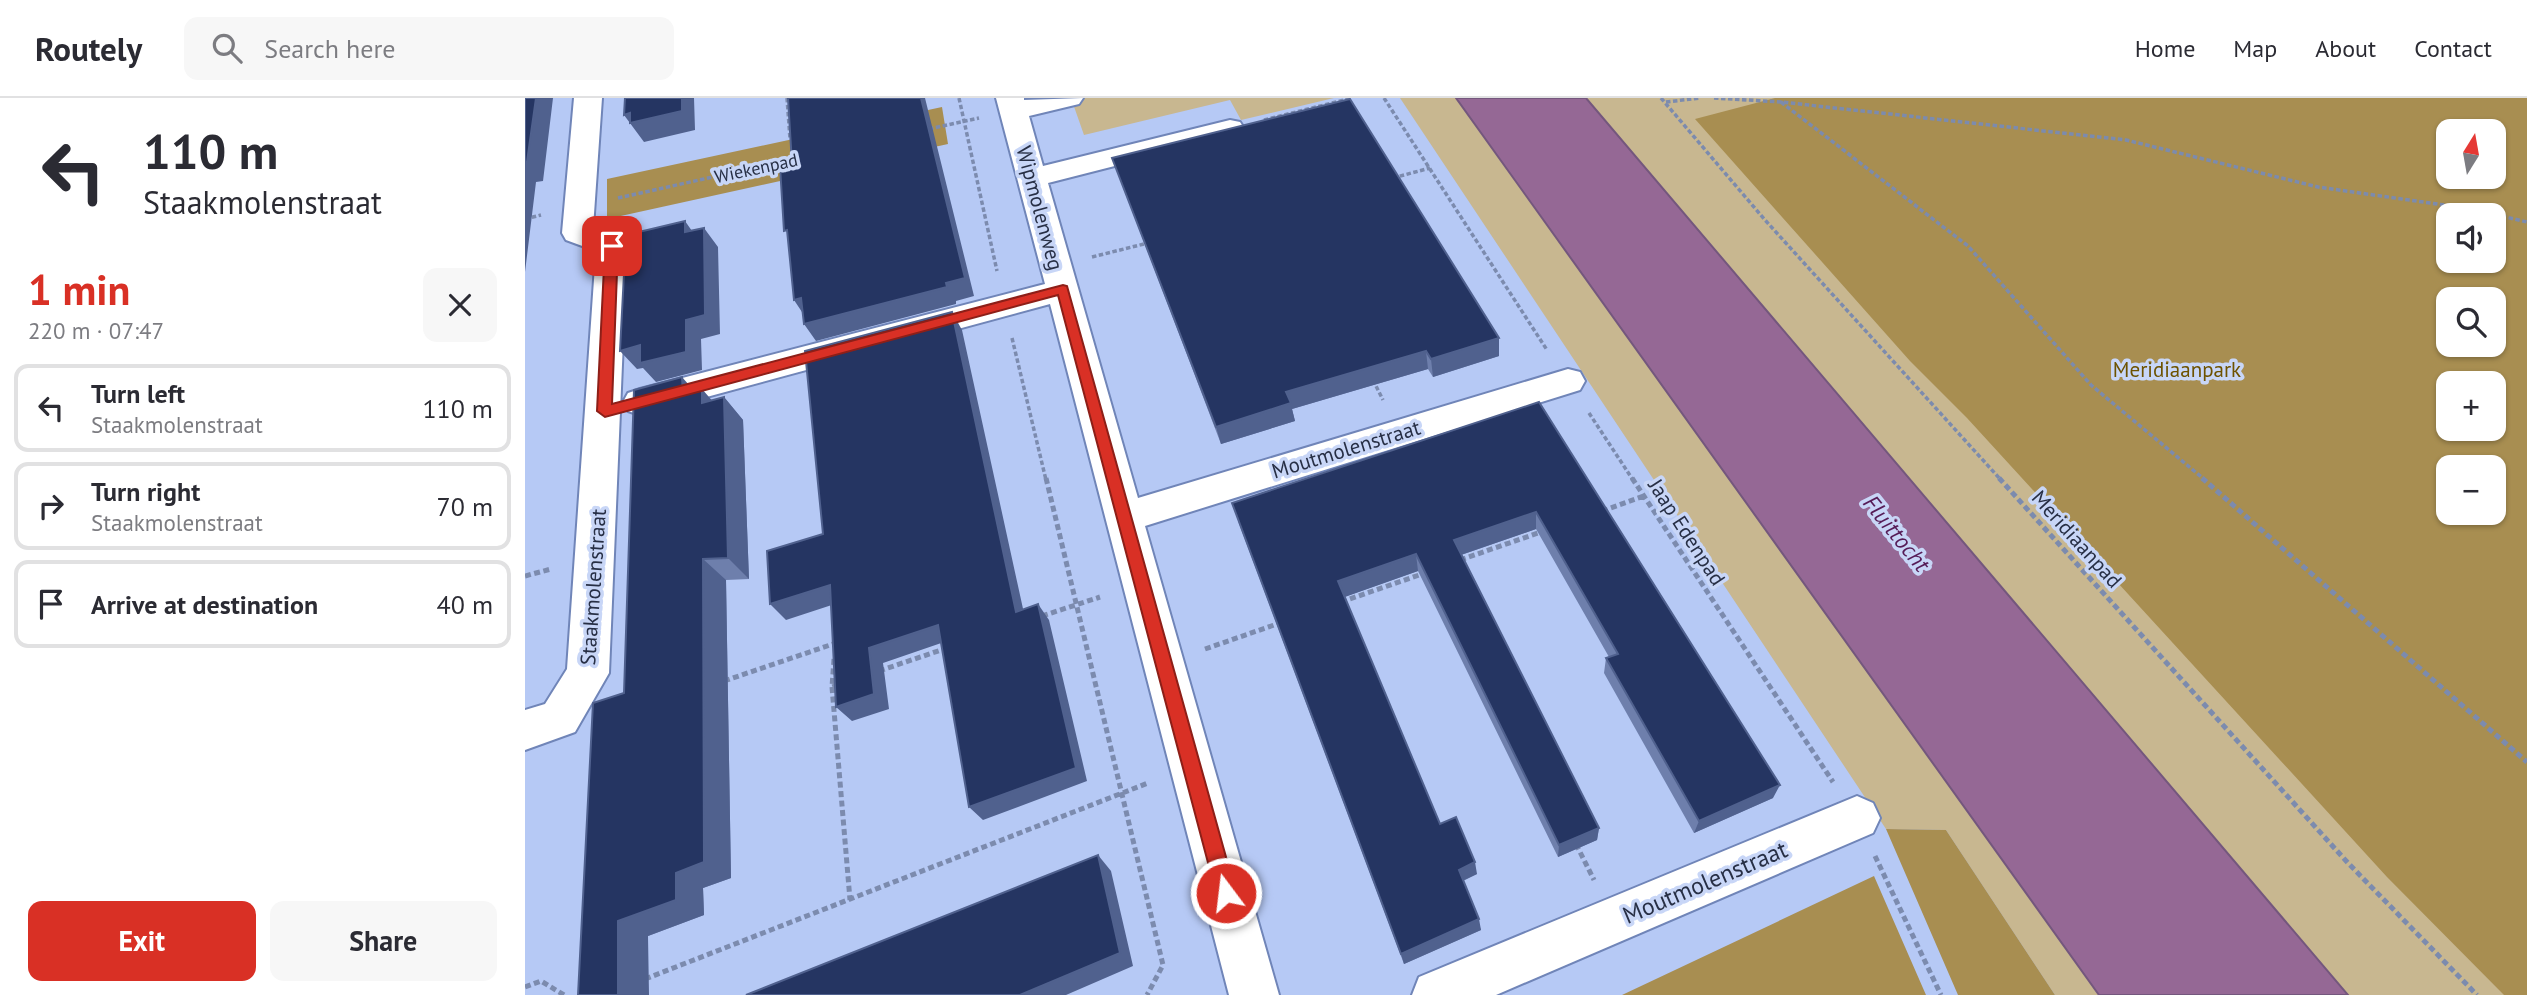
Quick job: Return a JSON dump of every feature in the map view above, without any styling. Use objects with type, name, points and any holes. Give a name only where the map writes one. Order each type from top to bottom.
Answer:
[{"type":"street","name":"Staakmolenstraat","points":[[525,730],[560,718],[588,673],[605,411],[612,246],[577,233],[588,98]]},
{"type":"street","points":[[1012,104],[1069,98]]},
{"type":"street","name":"Wipmolenweg","points":[[1012,104],[1254,995]]},
{"type":"street","points":[[1032,178],[1230,128]]},
{"type":"street","points":[[605,411],[1004,305],[1059,278]]},
{"type":"street","name":"Moutmolenstraat","points":[[1125,517],[1567,381]]},
{"type":"street","name":"Moutmolenstraat","points":[[1437,995],[1857,818]]},
{"type":"path","points":[[787,98],[792,160],[802,168]]},
{"type":"path","points":[[958,98],[1004,305],[1163,965],[1147,995]]},
{"type":"path","points":[[1230,128],[1352,98]]},
{"type":"path","name":"Jaap Edenpad","points":[[1384,98],[1567,381],[1857,818],[1941,995]]},
{"type":"path","points":[[1663,100],[1700,98]]},
{"type":"path","points":[[1714,98],[1781,102],[2126,140],[2318,187],[2472,209],[2527,222]]},
{"type":"path","name":"Meridiaanpad","points":[[1663,100],[1765,220],[2338,853],[2477,995]]},
{"type":"path","points":[[1781,102],[1968,246],[2091,385],[2261,527],[2527,762]]},
{"type":"path","points":[[925,130],[965,121],[1012,104]]},
{"type":"path","name":"Wiekenpad","points":[[525,219],[805,157]]},
{"type":"path","points":[[1390,179],[1430,168]]},
{"type":"path","points":[[1059,278],[1150,242]]},
{"type":"path","points":[[1369,373],[1400,432]]},
{"type":"path","points":[[1593,514],[1644,496]]},
{"type":"path","points":[[1452,563],[1554,527]]},
{"type":"path","points":[[1334,604],[1426,572]]},
{"type":"path","points":[[1038,618],[1142,583]]},
{"type":"path","points":[[1165,663],[1282,622]]},
{"type":"path","points":[[834,629],[836,643],[832,687],[850,900]]},
{"type":"path","points":[[722,682],[836,643]]},
{"type":"path","points":[[871,674],[948,648]]},
{"type":"path","points":[[832,687],[845,682]]},
{"type":"path","points":[[643,980],[1192,766]]},
{"type":"path","points":[[1571,835],[1614,920]]},
{"type":"path","points":[[525,987],[541,981],[564,995]]},
{"type":"green space","points":[[1071,98],[1334,98],[1241,120],[1230,100],[1084,135]]},
{"type":"green space","points":[[1400,98],[1456,98],[2099,995],[2055,995],[1946,830],[1886,829]]},
{"type":"green space","name":"Meridiaanpark","points":[[1586,98],[2527,98],[2527,995],[2348,995]]},
{"type":"green space","name":"Meridiaanpark","points":[[1775,98],[2527,98],[2527,995],[2504,995],[2387,877],[1967,418],[1910,361],[1695,119]]},
{"type":"green space","points":[[942,107],[948,144],[607,219],[607,179]]},
{"type":"green space","points":[[1886,829],[1946,830],[2055,995],[1958,995]]},
{"type":"green space","points":[[1874,876],[1926,995],[1622,995]]},
{"type":"water","name":"Fluittocht","points":[[1456,98],[1586,98],[2348,995],[2099,995]]},
{"type":"building","points":[[525,98],[536,98],[527,162],[525,162]]},
{"type":"building","points":[[625,98],[682,98],[682,111],[630,123],[630,113],[624,115]]},
{"type":"building","points":[[788,98],[921,98],[965,278],[946,283],[947,287],[804,324],[801,298],[794,300],[787,230],[784,231],[780,166],[792,164]]},
{"type":"building","points":[[1350,99],[1499,338],[1431,359],[1426,351],[1286,392],[1291,403],[1216,427],[1112,158]]},
{"type":"building","points":[[685,221],[685,232],[704,228],[705,315],[686,320],[686,352],[640,363],[640,345],[620,351],[626,235]]},
{"type":"building","points":[[952,312],[1016,612],[1038,604],[1076,768],[969,807],[938,625],[869,648],[874,694],[836,707],[830,585],[770,604],[767,551],[823,534],[805,351]]},
{"type":"building","points":[[682,377],[683,394],[702,389],[702,403],[724,397],[728,558],[703,559],[704,862],[676,873],[676,900],[618,921],[618,995],[578,995],[593,703],[624,693],[634,390]]},
{"type":"building","points":[[1539,402],[1780,785],[1699,821],[1606,658],[1618,654],[1536,512],[1454,540],[1599,828],[1559,845],[1416,554],[1338,581],[1440,824],[1456,817],[1475,862],[1459,870],[1479,919],[1401,954],[1232,503]]},
{"type":"building","points":[[1098,855],[1120,953],[1020,995],[746,995]]},
{"type":"route","points":[[612,246],[605,411],[1063,290],[1226,893]]}]
